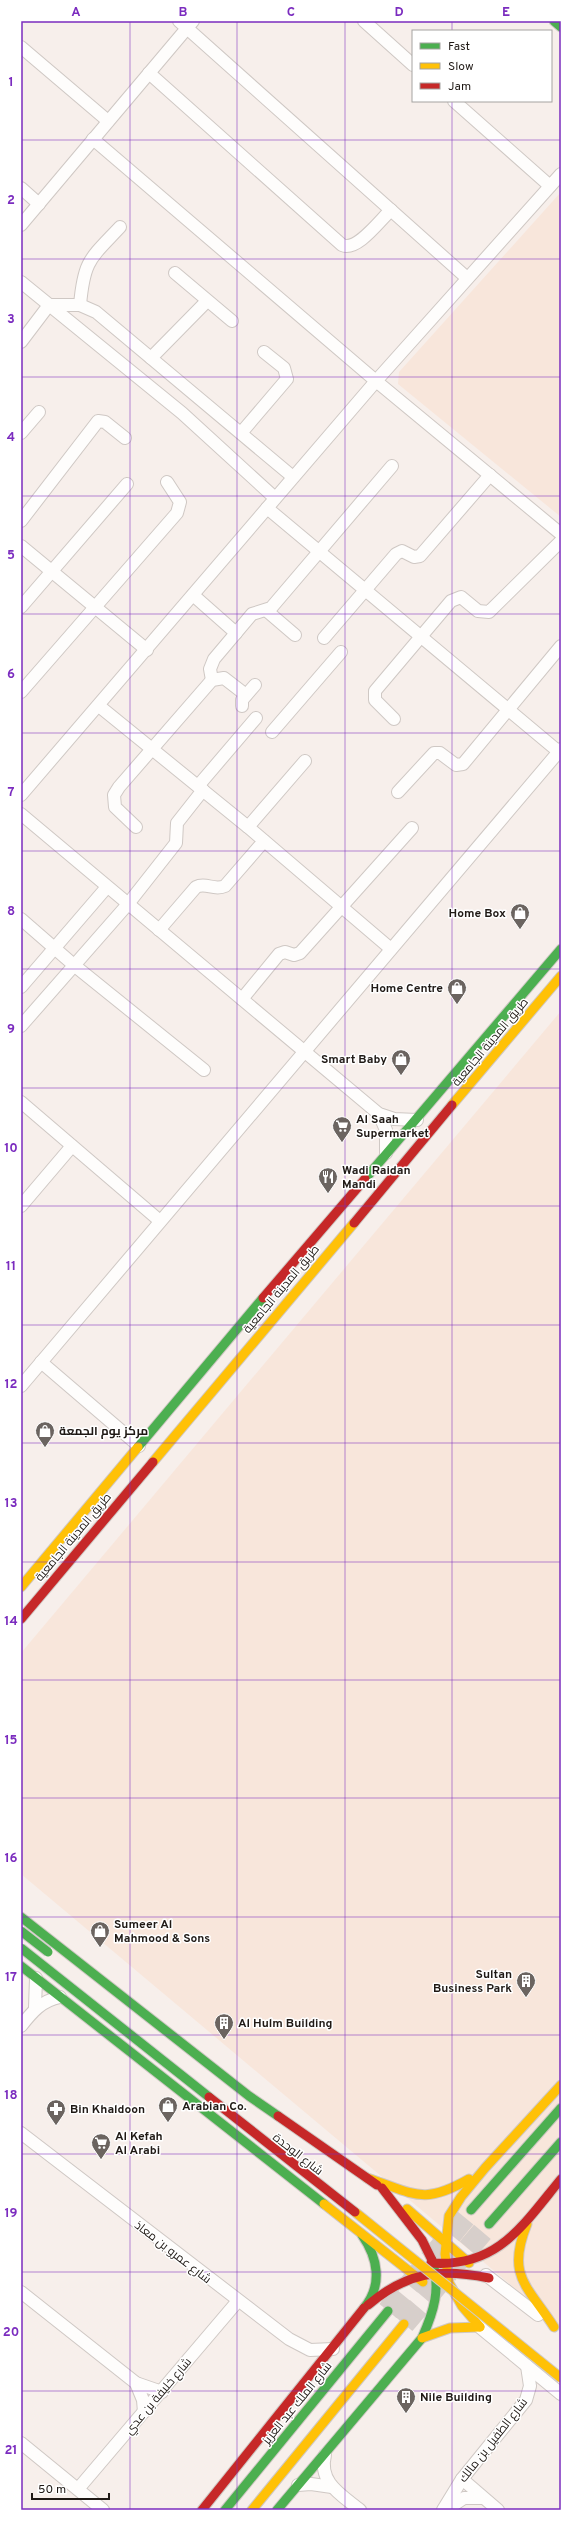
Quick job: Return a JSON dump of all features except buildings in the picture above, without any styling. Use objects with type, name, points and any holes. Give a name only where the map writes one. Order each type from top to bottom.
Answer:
[{"type":"main road","points":[[554,21],[561,27]]},
{"type":"main road","name":"طريق المدينة الجامعية","points":[[21,1587],[561,949]]},
{"type":"main road","name":"طريق المدينة الجامعية","points":[[21,1619],[561,976]]},
{"type":"main road","points":[[21,1917],[249,2096],[382,2188],[469,2262]]},
{"type":"main road","points":[[21,1930],[58,1960]]},
{"type":"main road","name":"شارع الوحدة","points":[[21,1948],[281,2156],[407,2252],[561,2378]]},
{"type":"main road","points":[[21,1966],[362,2235],[415,2275],[437,2294]]},
{"type":"main road","points":[[277,2510],[422,2338],[434,2308],[448,2226],[454,2208],[485,2168],[561,2085]]},
{"type":"main road","points":[[471,2210],[561,2108]]},
{"type":"main road","points":[[489,2224],[561,2142]]},
{"type":"main road","points":[[367,2178],[415,2196],[434,2197],[451,2191],[485,2168]]},
{"type":"main road","points":[[366,2307],[399,2282],[415,2275],[469,2262],[484,2257],[498,2249],[561,2178]]},
{"type":"main road","points":[[382,2188],[421,2238],[441,2268],[455,2295],[480,2327]]},
{"type":"main road","points":[[532,2212],[516,2249],[517,2270],[522,2283],[557,2329]]},
{"type":"main road","points":[[448,2226],[451,2241],[457,2250],[470,2256],[484,2257]]},
{"type":"main road","points":[[404,2233],[471,2286]]},
{"type":"main road","points":[[362,2235],[408,2256],[441,2268],[489,2278]]},
{"type":"main road","points":[[202,2510],[366,2307],[375,2290],[377,2270],[372,2251],[362,2235]]},
{"type":"main road","points":[[399,2282],[413,2283],[425,2290],[434,2308]]},
{"type":"main road","name":"شارع الملك عبد العزيز","points":[[225,2510],[388,2311]]},
{"type":"main road","points":[[252,2510],[404,2324]]},
{"type":"main road","points":[[422,2338],[445,2327],[458,2325],[480,2327]]},
{"type":"street","points":[[364,21],[412,64]]},
{"type":"street","points":[[21,225],[149,73],[186,23],[391,210],[468,278]]},
{"type":"street","points":[[21,47],[108,121]]},
{"type":"street","points":[[149,73],[342,245],[350,247],[357,244],[391,210]]},
{"type":"street","points":[[455,102],[550,186]]},
{"type":"street","points":[[93,139],[376,381],[561,534]]},
{"type":"street","points":[[21,795],[99,706],[376,381],[561,174]]},
{"type":"street","points":[[21,188],[39,204]]},
{"type":"street","points":[[80,305],[83,276],[88,263],[120,227]]},
{"type":"street","points":[[175,273],[232,322]]},
{"type":"street","points":[[21,282],[182,413],[275,498]]},
{"type":"street","points":[[151,358],[207,301]]},
{"type":"street","points":[[49,305],[80,305],[96,312],[293,477]]},
{"type":"street","points":[[21,342],[49,305]]},
{"type":"street","points":[[241,433],[287,379],[284,368],[264,352]]},
{"type":"street","points":[[21,433],[39,412]]},
{"type":"street","points":[[21,521],[98,421],[105,422],[125,438]]},
{"type":"street","points":[[267,611],[392,466]]},
{"type":"street","points":[[324,638],[398,552],[405,552],[414,557],[420,556],[490,475]]},
{"type":"street","points":[[21,692],[177,513],[180,508],[178,496],[167,482]]},
{"type":"street","points":[[21,607],[127,484]]},
{"type":"street","points":[[21,1386],[560,751],[508,710],[267,508]]},
{"type":"street","points":[[394,719],[375,700],[374,693],[420,636],[451,601],[456,597],[464,599],[482,613],[492,610],[561,541]]},
{"type":"street","points":[[21,546],[147,650]]},
{"type":"street","points":[[193,595],[236,633]]},
{"type":"street","points":[[212,680],[211,664],[254,612],[267,611],[295,635]]},
{"type":"street","points":[[398,792],[434,753],[440,753],[456,766],[463,764],[561,646]]},
{"type":"street","points":[[272,732],[341,652]]},
{"type":"street","points":[[136,827],[118,812],[114,801],[114,795],[152,748],[212,680],[224,678],[244,701],[255,685]]},
{"type":"street","points":[[99,706],[248,826],[391,949]]},
{"type":"street","points":[[21,1026],[128,904],[176,844],[177,823],[201,788],[256,718]]},
{"type":"street","points":[[248,826],[305,761]]},
{"type":"street","points":[[21,814],[379,1114],[402,1120],[417,1120]]},
{"type":"street","points":[[242,999],[279,954],[285,952],[294,955],[300,953],[412,828]]},
{"type":"street","points":[[159,930],[196,887],[203,885],[216,889],[224,886],[264,841]]},
{"type":"street","points":[[21,987],[107,887]]},
{"type":"street","points":[[21,919],[74,966],[204,1070]]},
{"type":"street","points":[[21,1102],[160,1221]]},
{"type":"street","points":[[379,1114],[386,1130],[386,1156]]},
{"type":"street","points":[[21,1206],[72,1146]]},
{"type":"street","points":[[41,1362],[139,1446]]},
{"type":"street","points":[[35,2008],[36,1978]]},
{"type":"street","points":[[21,2026],[35,2008],[47,2001],[60,1997]]},
{"type":"street","name":"شارع عمرو بن معاذ","points":[[21,2133],[237,2302],[299,2346],[310,2350],[334,2348]]},
{"type":"street","points":[[469,2262],[557,2329]]},
{"type":"street","points":[[21,2292],[136,2383],[162,2392]]},
{"type":"street","points":[[437,2294],[480,2327],[561,2394]]},
{"type":"street","name":"شارع خليفة بن عدي","points":[[78,2489],[237,2302]]},
{"type":"street","name":"شارع الطفيل بن مالك","points":[[443,2510],[462,2479],[526,2400],[530,2386],[527,2366]]},
{"type":"street","points":[[136,2383],[141,2394],[144,2412]]},
{"type":"street","points":[[21,2443],[102,2510]]},
{"type":"street","points":[[326,2452],[324,2470],[332,2487],[360,2510]]},
{"type":"street","points":[[462,2479],[482,2498],[498,2510]]},
{"type":"street","points":[[298,2485],[311,2484],[332,2487]]},
{"type":"street","points":[[446,2510],[464,2498],[482,2498]]},
{"type":"shaded area","points":[[561,192],[561,517],[398,384],[399,372]]},
{"type":"shaded area","points":[[561,1011],[561,2327],[21,1874],[21,1653]]},
{"type":"tunnel","points":[[388,2311],[471,2210]]},
{"type":"tunnel","points":[[404,2324],[489,2224]]},
{"type":"traffic: fast","points":[[554,21],[561,27]]},
{"type":"traffic: fast","points":[[365,1179],[561,949]]},
{"type":"traffic: fast","points":[[138,1447],[263,1298]]},
{"type":"traffic: fast","points":[[21,1917],[249,2096],[278,2116]]},
{"type":"traffic: fast","points":[[21,1931],[48,1952]]},
{"type":"traffic: fast","points":[[21,1948],[209,2097]]},
{"type":"traffic: fast","points":[[21,1966],[324,2204]]},
{"type":"traffic: fast","points":[[471,2210],[561,2108]]},
{"type":"traffic: fast","points":[[489,2224],[561,2142]]},
{"type":"traffic: fast","points":[[362,2235],[372,2253],[376,2272],[374,2290],[364,2308]]},
{"type":"traffic: fast","points":[[277,2510],[422,2338],[435,2300],[436,2281],[432,2260]]},
{"type":"traffic: fast","points":[[225,2510],[388,2311]]},
{"type":"traffic: slow","points":[[452,1105],[561,976]]},
{"type":"traffic: slow","points":[[153,1462],[354,1223]]},
{"type":"traffic: slow","points":[[21,1587],[138,1447]]},
{"type":"traffic: slow","points":[[480,2327],[462,2306],[449,2283],[445,2254],[449,2216],[461,2197],[485,2168],[561,2085]]},
{"type":"traffic: slow","points":[[367,2178],[408,2192],[428,2195],[453,2187],[469,2179]]},
{"type":"traffic: slow","points":[[324,2204],[423,2282]]},
{"type":"traffic: slow","points":[[407,2209],[469,2263]]},
{"type":"traffic: slow","points":[[355,2212],[561,2378]]},
{"type":"traffic: slow","points":[[527,2224],[521,2242],[519,2268],[522,2279],[528,2290],[554,2327]]},
{"type":"traffic: slow","points":[[252,2510],[404,2324]]},
{"type":"traffic: slow","points":[[422,2338],[450,2328],[480,2327]]},
{"type":"traffic: jam","points":[[354,1223],[452,1105]]},
{"type":"traffic: jam","points":[[263,1298],[365,1179]]},
{"type":"traffic: jam","points":[[21,1619],[153,1462]]},
{"type":"traffic: jam","points":[[209,2097],[355,2212]]},
{"type":"traffic: jam","points":[[278,2116],[377,2185]]},
{"type":"traffic: jam","points":[[431,2263],[454,2263],[474,2258],[492,2251],[521,2227],[561,2179]]},
{"type":"traffic: jam","points":[[382,2188],[422,2240],[432,2260]]},
{"type":"traffic: jam","points":[[368,2305],[396,2285],[424,2275],[454,2273],[489,2278]]},
{"type":"traffic: jam","points":[[202,2510],[364,2308]]},
{"type":"place","name":"Home Box","points":[[520,930]]},
{"type":"place","name":"Home Centre","points":[[457,1005]]},
{"type":"place","name":"Smart Baby","points":[[401,1076]]},
{"type":"place","name":"Al Saah Supermarket","points":[[342,1143]]},
{"type":"place","name":"Wadi Raidan Mandi","points":[[328,1194]]},
{"type":"place","name":"مركز يوم الجمعة","points":[[45,1448]]},
{"type":"place","name":"Sumeer Al Mahmood & Sons","points":[[100,1948]]},
{"type":"place","name":"Sultan Business Park","points":[[526,1998]]},
{"type":"place","name":"Al Hulm Building","points":[[224,2040]]},
{"type":"place","name":"Arabian Co.","points":[[168,2123]]},
{"type":"place","name":"Bin Khaldoon","points":[[56,2126]]},
{"type":"place","name":"Al Kefah Al Arabi","points":[[101,2160]]},
{"type":"place","name":"Nile Building","points":[[406,2414]]}]
